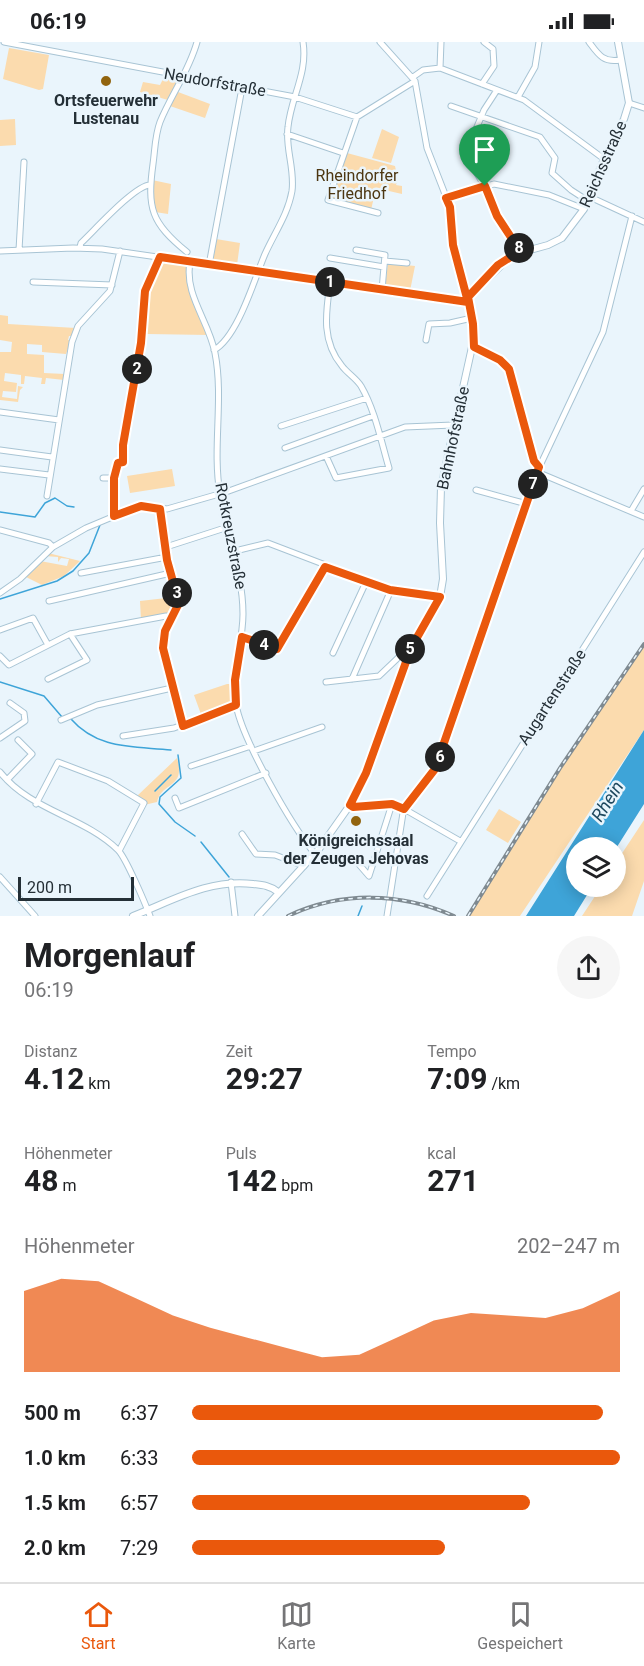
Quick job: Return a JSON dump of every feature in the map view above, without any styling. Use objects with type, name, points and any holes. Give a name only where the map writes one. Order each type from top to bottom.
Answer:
[{"type":"main road","name":"Reichsstraße","points":[[468,300],[498,265],[520,251],[548,245],[562,238],[584,209],[629,103],[618,42]]},
{"type":"main road","name":"Bahnhofstraße","points":[[258,916],[315,854],[350,805],[369,766],[408,655],[440,597],[444,569],[440,499],[453,425],[474,347],[468,300]]},
{"type":"main road","points":[[134,916],[149,913],[198,888],[231,882],[264,886],[276,894]]},
{"type":"street","name":"Neudorfstraße","points":[[4,42],[295,97],[357,117]]},
{"type":"street","points":[[187,252],[168,236],[155,219],[150,204],[150,185],[158,127],[184,76],[197,42]]},
{"type":"street","points":[[214,350],[220,346],[239,318],[287,211],[291,197],[292,168],[287,134],[306,58],[303,42]]},
{"type":"street","points":[[0,251],[80,248],[120,251],[382,290],[468,300],[453,245],[450,207],[427,148],[414,79],[380,42]]},
{"type":"street","points":[[441,42],[441,68]]},
{"type":"street","points":[[482,84],[495,61],[493,49],[484,42]]},
{"type":"street","points":[[518,97],[535,67],[539,42]]},
{"type":"street","points":[[589,42],[598,55],[607,61],[620,60]]},
{"type":"street","points":[[378,213],[328,200],[357,117],[414,79],[423,70],[441,68],[518,97],[604,159]]},
{"type":"street","points":[[209,265],[242,88]]},
{"type":"street","points":[[497,90],[482,115],[470,146],[469,155],[471,164],[485,186],[497,216],[520,251]]},
{"type":"street","points":[[629,103],[644,108]]},
{"type":"street","points":[[450,106],[540,136],[555,158],[552,173],[571,190],[644,222]]},
{"type":"street","points":[[287,134],[343,153]]},
{"type":"street","points":[[19,250],[24,162]]},
{"type":"street","points":[[446,198],[494,184],[549,195],[584,209]]},
{"type":"street","points":[[80,248],[81,243],[123,203],[141,188],[150,185]]},
{"type":"street","points":[[387,916],[404,809],[437,765],[538,470],[604,330],[632,216]]},
{"type":"street","points":[[356,250],[385,255],[382,290]]},
{"type":"street","points":[[47,496],[75,335],[112,285],[120,251]]},
{"type":"street","points":[[114,516],[114,478],[118,463],[123,462],[123,445],[141,343],[145,291],[160,257]]},
{"type":"street","points":[[330,258],[384,264],[407,263]]},
{"type":"street","name":"Rotkreuzstraße","points":[[190,262],[191,290],[214,350],[220,493],[235,551],[242,592],[242,637],[235,680],[236,705],[253,748],[266,773],[296,828],[315,854]]},
{"type":"street","points":[[33,282],[112,285]]},
{"type":"street","points":[[330,282],[325,318],[328,339],[341,366],[359,383],[367,398],[389,468]]},
{"type":"street","points":[[426,340],[429,324],[450,323],[472,318]]},
{"type":"street","points":[[474,347],[500,360],[509,369],[538,470],[644,517]]},
{"type":"street","points":[[281,426],[367,398]]},
{"type":"street","points":[[0,412],[59,420]]},
{"type":"street","points":[[285,448],[373,416]]},
{"type":"street","points":[[0,593],[20,579],[53,547],[114,516],[141,506],[160,509],[220,493],[379,435],[417,425],[453,425]]},
{"type":"street","points":[[0,450],[52,457]]},
{"type":"street","points":[[326,456],[336,478],[397,467]]},
{"type":"street","points":[[0,469],[49,475]]},
{"type":"street","points":[[103,478],[114,478]]},
{"type":"street","points":[[632,511],[644,489]]},
{"type":"street","points":[[476,490],[527,504]]},
{"type":"street","points":[[160,509],[167,557],[179,603],[165,631],[163,648],[183,726]]},
{"type":"street","points":[[166,547],[228,527]]},
{"type":"street","points":[[0,530],[49,543],[53,547]]},
{"type":"street","points":[[235,551],[268,543],[325,567],[390,590],[440,597]]},
{"type":"street","name":"Augartenstraße","points":[[427,896],[644,552]]},
{"type":"street","points":[[81,573],[167,557]]},
{"type":"street","points":[[242,637],[277,649],[325,567]]},
{"type":"street","points":[[49,601],[171,573]]},
{"type":"street","points":[[333,653],[366,582]]},
{"type":"street","points":[[352,679],[390,590]]},
{"type":"street","points":[[0,656],[9,665],[70,634],[172,617]]},
{"type":"street","points":[[0,630],[33,618],[48,645]]},
{"type":"street","points":[[48,679],[87,660],[70,634]]},
{"type":"street","points":[[326,682],[382,675],[400,656],[408,655]]},
{"type":"street","points":[[61,720],[97,705],[172,688]]},
{"type":"street","points":[[0,738],[25,721],[24,713],[10,703]]},
{"type":"street","points":[[123,736],[183,726],[236,705]]},
{"type":"street","points":[[191,766],[322,727]]},
{"type":"street","points":[[7,780],[32,754],[18,740]]},
{"type":"street","points":[[36,804],[48,783],[54,765],[60,761],[108,781],[144,803],[131,832],[119,851]]},
{"type":"street","points":[[0,772],[36,804],[69,818],[119,851],[149,913]]},
{"type":"street","points":[[175,798],[179,808],[266,773]]},
{"type":"street","points":[[356,861],[369,876],[392,804]]},
{"type":"street","points":[[350,805],[392,804],[460,841]]},
{"type":"street","points":[[242,834],[256,854],[275,855],[304,866]]},
{"type":"street","points":[[0,877],[35,916]]},
{"type":"street","points":[[231,882],[234,916]]},
{"type":"green space","points":[[9,48],[49,55],[43,89],[39,90],[3,79]]},
{"type":"green space","points":[[165,75],[179,79],[168,100],[140,92],[143,82],[160,85]]},
{"type":"green space","points":[[178,92],[210,104],[205,118],[170,106]]},
{"type":"green space","points":[[15,119],[16,145],[0,146],[0,120]]},
{"type":"green space","points":[[382,129],[399,137],[391,163],[372,158]]},
{"type":"green space","name":"Rheindorfer Friedhof","points":[[347,153],[395,166],[398,180],[396,185],[402,186],[402,194],[376,188],[371,210],[330,200]]},
{"type":"green space","points":[[152,180],[171,184],[168,214],[155,212]]},
{"type":"green space","points":[[216,239],[240,243],[237,265],[213,262]]},
{"type":"green space","points":[[160,257],[190,262],[188,274],[209,335],[147,334],[149,310],[143,309],[145,290]]},
{"type":"green space","points":[[388,263],[415,266],[410,291],[385,287]]},
{"type":"green space","points":[[0,315],[8,316],[8,324],[76,328],[72,336],[69,336],[68,340],[71,340],[66,354],[42,352],[42,345],[27,344],[27,354],[44,355],[44,373],[65,374],[64,380],[46,378],[45,384],[41,384],[42,378],[25,376],[24,384],[21,384],[21,375],[5,373],[4,381],[17,383],[16,392],[3,391],[2,397],[17,399],[18,386],[23,387],[20,390],[18,402],[0,400],[0,352],[11,352],[12,342],[0,340]]},
{"type":"green space","points":[[172,469],[175,486],[130,493],[127,476]]},
{"type":"green space","points":[[48,553],[80,561],[64,576],[42,585],[24,576],[40,561],[67,566],[69,559],[61,558],[58,562],[58,557],[45,556]]},
{"type":"green space","points":[[175,597],[177,601],[173,613],[141,620],[140,601]]},
{"type":"green space","points":[[644,644],[644,730],[573,837],[566,837],[566,847],[520,916],[467,916],[532,812]]},
{"type":"green space","points":[[231,684],[232,704],[202,717],[194,695]]},
{"type":"green space","points":[[177,758],[179,768],[176,780],[160,795],[157,802],[144,805],[137,796]]},
{"type":"green space","points":[[499,809],[521,822],[508,843],[486,830]]},
{"type":"green space","points":[[644,820],[644,881],[632,916],[582,916],[594,897],[626,897],[626,847]]},
{"type":"water","name":"Rhein","points":[[644,730],[644,804],[623,837],[576,837]]},
{"type":"water","points":[[566,853],[566,897],[586,897],[574,916],[526,916]]},
{"type":"waterway","points":[[0,512],[35,517],[45,503],[55,498],[67,506],[74,507]]},
{"type":"waterway","points":[[0,599],[57,581],[73,571],[89,553],[100,525]]},
{"type":"waterway","points":[[0,682],[44,696],[62,717]]},
{"type":"waterway","points":[[70,718],[92,736],[104,741],[129,747],[171,750]]},
{"type":"waterway","points":[[178,755],[181,778],[160,797],[159,804],[175,822],[195,836]]},
{"type":"waterway","points":[[155,791],[171,775]]},
{"type":"waterway","points":[[201,842],[229,877]]},
{"type":"waterway","points":[[358,916],[362,906]]},
{"type":"railway","points":[[468,916],[560,768],[644,644]]},
{"type":"railway","points":[[288,916],[329,902],[371,898],[413,902],[454,916]]},
{"type":"place","name":"Ortsfeuerwehr Lustenau","points":[[106,81]]},
{"type":"place","name":"Königreichssaal der Zeugen Jehovas","points":[[356,821]]},
{"type":"route","points":[[485,186],[497,216],[519,246],[520,251],[498,265],[468,297],[474,347],[500,360],[509,369],[515,384],[534,461],[539,467],[435,769],[404,809],[392,804],[353,807],[350,805],[366,773],[407,657],[418,633],[440,597],[425,593],[390,590],[325,567],[277,649],[242,637],[235,680],[236,705],[183,726],[175,704],[163,648],[165,631],[179,603],[167,560],[160,509],[141,506],[114,516],[114,478],[118,463],[123,462],[123,445],[141,343],[145,291],[160,257],[462,303],[468,302],[453,245],[450,207],[446,198],[466,194],[485,186]]}]
